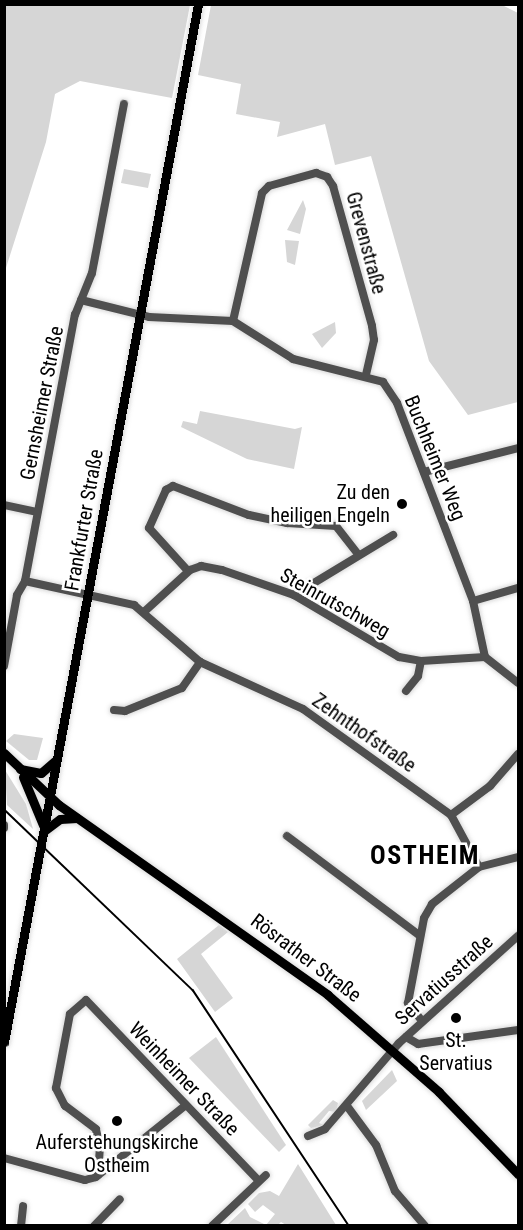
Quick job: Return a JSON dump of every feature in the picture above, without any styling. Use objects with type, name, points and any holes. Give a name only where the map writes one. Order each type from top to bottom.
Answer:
[{"type":"main road","name":"Frankfurter Straße","points":[[4,1042],[198,4]]},
{"type":"main road","points":[[4,753],[18,769],[37,804],[44,831],[60,819],[78,818]]},
{"type":"main road","points":[[18,769],[41,772],[57,759]]},
{"type":"main road","name":"Rösrather Straße","points":[[18,769],[78,818],[328,995],[393,1050],[519,1174]]},
{"type":"street","name":"Gernsheimer Straße","points":[[4,666],[17,595],[25,581],[81,300],[93,273],[124,104]]},
{"type":"street","name":"Grevenstraße","points":[[233,321],[262,194],[269,186],[316,173],[327,177],[333,186],[372,326],[374,340],[366,375]]},
{"type":"street","points":[[81,300],[141,314]]},
{"type":"street","name":"Buchheimer Weg","points":[[141,314],[233,321],[292,359],[366,375],[390,388],[473,601],[485,657]]},
{"type":"street","points":[[424,472],[519,448]]},
{"type":"street","points":[[145,611],[188,571],[149,528],[166,490],[177,486],[249,515],[336,526],[358,554]]},
{"type":"street","name":"Gernsheimer Straße","points":[[4,505],[37,512]]},
{"type":"street","points":[[294,595],[358,554],[393,535]]},
{"type":"street","name":"Steinrutschweg","points":[[188,571],[201,566],[222,570],[294,595],[399,657],[421,661],[485,657]]},
{"type":"street","points":[[25,581],[88,595]]},
{"type":"street","points":[[473,601],[519,588]]},
{"type":"street","name":"Zehnthofstraße","points":[[88,595],[124,602],[145,611],[200,662],[303,709],[451,814],[479,867]]},
{"type":"street","points":[[485,657],[519,683]]},
{"type":"street","points":[[406,691],[418,676],[421,661]]},
{"type":"street","points":[[114,710],[125,711],[182,688],[200,662]]},
{"type":"street","points":[[451,814],[490,786],[519,754]]},
{"type":"street","points":[[287,836],[420,936]]},
{"type":"street","points":[[422,1021],[408,1003],[420,936],[432,904],[479,867],[519,857]]},
{"type":"street","name":"Servatiusstraße","points":[[308,1136],[325,1129],[347,1106],[350,1095],[406,1036],[519,936]]},
{"type":"street","name":"Weinheimer Straße","points":[[98,1175],[100,1147],[96,1129],[65,1106],[56,1088],[70,1014],[86,1000],[259,1181]]},
{"type":"street","points":[[406,1036],[421,1043],[519,1030]]},
{"type":"street","points":[[4,1158],[86,1180],[98,1175],[186,1105]]},
{"type":"street","points":[[347,1106],[376,1145],[395,1191],[425,1226]]},
{"type":"street","points":[[212,1226],[266,1175]]},
{"type":"street","points":[[94,1226],[120,1199]]},
{"type":"street","points":[[21,1226],[23,1206]]},
{"type":"shaded area","points":[[4,5],[190,5],[172,98],[80,81],[55,94],[46,142],[5,271]]},
{"type":"shaded area","points":[[211,5],[502,5],[518,13],[518,402],[468,415],[429,361],[371,156],[335,165],[325,124],[277,137],[280,122],[236,114],[241,84],[198,75]]},
{"type":"shaded area","points":[[124,169],[151,174],[148,188],[121,183]]},
{"type":"shaded area","points":[[303,200],[306,209],[300,234],[287,230]]},
{"type":"shaded area","points":[[285,240],[299,241],[295,265],[287,262]]},
{"type":"shaded area","points":[[335,322],[336,333],[322,348],[312,334]]},
{"type":"shaded area","points":[[200,411],[295,429],[302,427],[294,469],[247,459],[181,427],[183,421],[197,424]]},
{"type":"shaded area","points":[[14,734],[43,738],[37,760],[29,760],[6,741]]},
{"type":"shaded area","points":[[5,770],[26,804],[33,829],[7,805]]},
{"type":"shaded area","points":[[219,925],[228,932],[201,954],[233,998],[215,1012],[177,959]]},
{"type":"shaded area","points":[[216,1037],[286,1145],[279,1152],[189,1058]]},
{"type":"shaded area","points":[[392,1070],[397,1081],[366,1110],[362,1101]]},
{"type":"shaded area","points":[[333,1100],[338,1103],[336,1112],[329,1111],[319,1123],[324,1125],[311,1128],[308,1125]]},
{"type":"shaded area","points":[[298,1164],[336,1225],[286,1225],[281,1222],[278,1225],[266,1225],[275,1214],[263,1205],[255,1212],[248,1204],[259,1193],[270,1191],[279,1196]]},
{"type":"shaded area","points":[[245,1208],[250,1217],[266,1225],[227,1225]]},
{"type":"tram line","points":[[4,809],[193,990],[349,1226]]},
{"type":"place","name":"Zu den heiligen Engeln","points":[[402,504]]},
{"type":"place","name":"St. Servatius","points":[[456,1018]]},
{"type":"place","name":"Auferstehungskirche Ostheim","points":[[117,1121]]},
{"type":"district","name":"OSTHEIM","points":[[425,856]]}]
